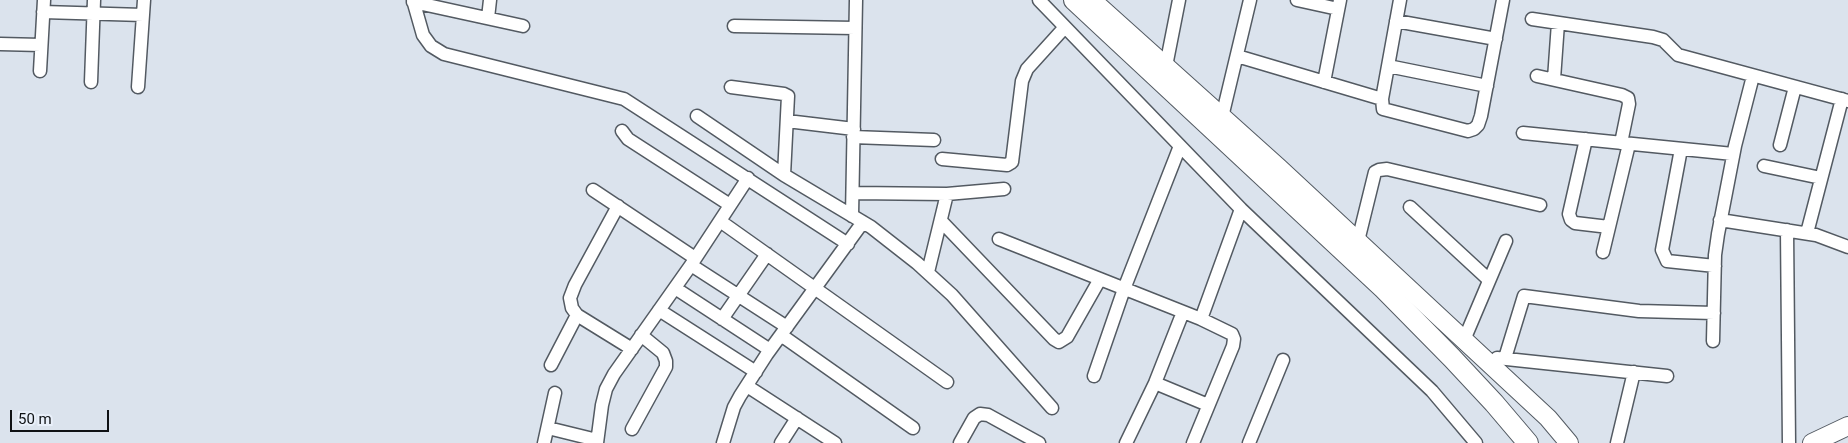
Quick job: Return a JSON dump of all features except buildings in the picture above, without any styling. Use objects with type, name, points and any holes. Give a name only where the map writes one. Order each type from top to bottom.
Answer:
[{"type":"main road","points":[[1074,0],[1384,290],[1470,378],[1528,443]]},
{"type":"street","points":[[138,87],[144,0]]},
{"type":"street","points":[[488,18],[490,0]]},
{"type":"street","points":[[723,443],[734,407],[770,350],[848,244],[858,219],[852,193],[856,0]]},
{"type":"street","points":[[1039,0],[1241,209],[1432,391],[1476,443]]},
{"type":"street","points":[[1166,66],[1179,0]]},
{"type":"street","points":[[1222,117],[1250,0]]},
{"type":"street","points":[[1297,0],[1339,4],[1324,82]]},
{"type":"street","points":[[1400,0],[1382,99],[1383,109],[1468,130],[1474,130],[1478,125],[1503,0]]},
{"type":"street","points":[[523,26],[413,1],[423,35],[431,46],[444,54],[624,99],[848,244]]},
{"type":"street","points":[[1097,2],[1482,356],[1548,418],[1569,443]]},
{"type":"street","points":[[40,71],[43,6],[94,6],[143,15]]},
{"type":"street","points":[[91,82],[94,6]]},
{"type":"street","points":[[1532,19],[1653,37],[1663,40],[1678,55],[1845,100],[1821,178],[1807,233]]},
{"type":"street","points":[[1396,21],[1496,38]]},
{"type":"street","points":[[1554,79],[1558,23]]},
{"type":"street","points":[[734,26],[855,28]]},
{"type":"street","points":[[942,159],[1007,165],[1012,162],[1022,81],[1030,65],[1065,27]]},
{"type":"street","points":[[0,44],[41,45]]},
{"type":"street","points":[[1237,56],[1382,99]]},
{"type":"street","points":[[1388,66],[1487,86]]},
{"type":"street","points":[[1537,76],[1622,95],[1628,98],[1625,143],[1603,252]]},
{"type":"street","points":[[1713,341],[1715,266],[1720,220],[1753,76]]},
{"type":"street","points":[[731,87],[788,96],[784,175]]},
{"type":"street","points":[[1780,145],[1795,87]]},
{"type":"street","points":[[697,116],[784,175],[858,219],[928,272],[952,295],[1052,408]]},
{"type":"street","points":[[787,121],[854,133],[934,140]]},
{"type":"street","points":[[622,131],[628,139],[730,205]]},
{"type":"street","points":[[1523,133],[1734,154]]},
{"type":"street","points":[[1586,139],[1569,214],[1571,220],[1575,223],[1609,227]]},
{"type":"street","points":[[1094,376],[1124,289],[1180,146]]},
{"type":"street","points":[[1682,149],[1662,250],[1667,261],[1715,266]]},
{"type":"street","points":[[1764,166],[1821,178]]},
{"type":"street","points":[[1358,241],[1375,172],[1379,170],[1387,169],[1540,206]]},
{"type":"street","points":[[548,428],[597,442],[606,389],[748,178]]},
{"type":"street","points":[[852,193],[948,194],[1004,189]]},
{"type":"street","points":[[594,190],[618,206],[913,428]]},
{"type":"street","points":[[928,272],[948,194]]},
{"type":"street","points":[[618,206],[575,284],[570,298],[572,308],[577,315],[632,349]]},
{"type":"street","points":[[1410,208],[1489,280]]},
{"type":"street","points":[[1201,319],[1241,209]]},
{"type":"street","points":[[941,220],[1054,339],[1059,342],[1067,337],[1100,279]]},
{"type":"street","points":[[1720,220],[1807,233],[1848,247]]},
{"type":"street","points":[[720,221],[947,382]]},
{"type":"street","points":[[1787,230],[1789,443]]},
{"type":"street","points":[[999,239],[1201,319],[1232,334],[1234,339],[1233,346],[1192,443]]},
{"type":"street","points":[[1464,340],[1506,241]]},
{"type":"street","points":[[722,319],[767,254]]},
{"type":"street","points":[[675,288],[770,350]]},
{"type":"street","points":[[1505,358],[1524,296],[1639,311],[1714,314]]},
{"type":"street","points":[[659,310],[756,372]]},
{"type":"street","points":[[1126,443],[1155,383],[1183,312]]},
{"type":"street","points":[[551,365],[577,315]]},
{"type":"street","points":[[632,429],[666,368],[663,353],[641,336]]},
{"type":"street","points":[[1482,356],[1667,376]]},
{"type":"street","points":[[1249,443],[1283,360]]},
{"type":"street","points":[[1617,443],[1634,372]]},
{"type":"street","points":[[1155,383],[1208,405]]},
{"type":"street","points":[[747,386],[835,443]]},
{"type":"street","points":[[544,443],[555,393]]},
{"type":"street","points":[[960,443],[974,418],[980,414],[988,415],[1039,443]]},
{"type":"street","points":[[781,443],[796,418]]},
{"type":"street","points":[[1812,443],[1848,426]]}]
